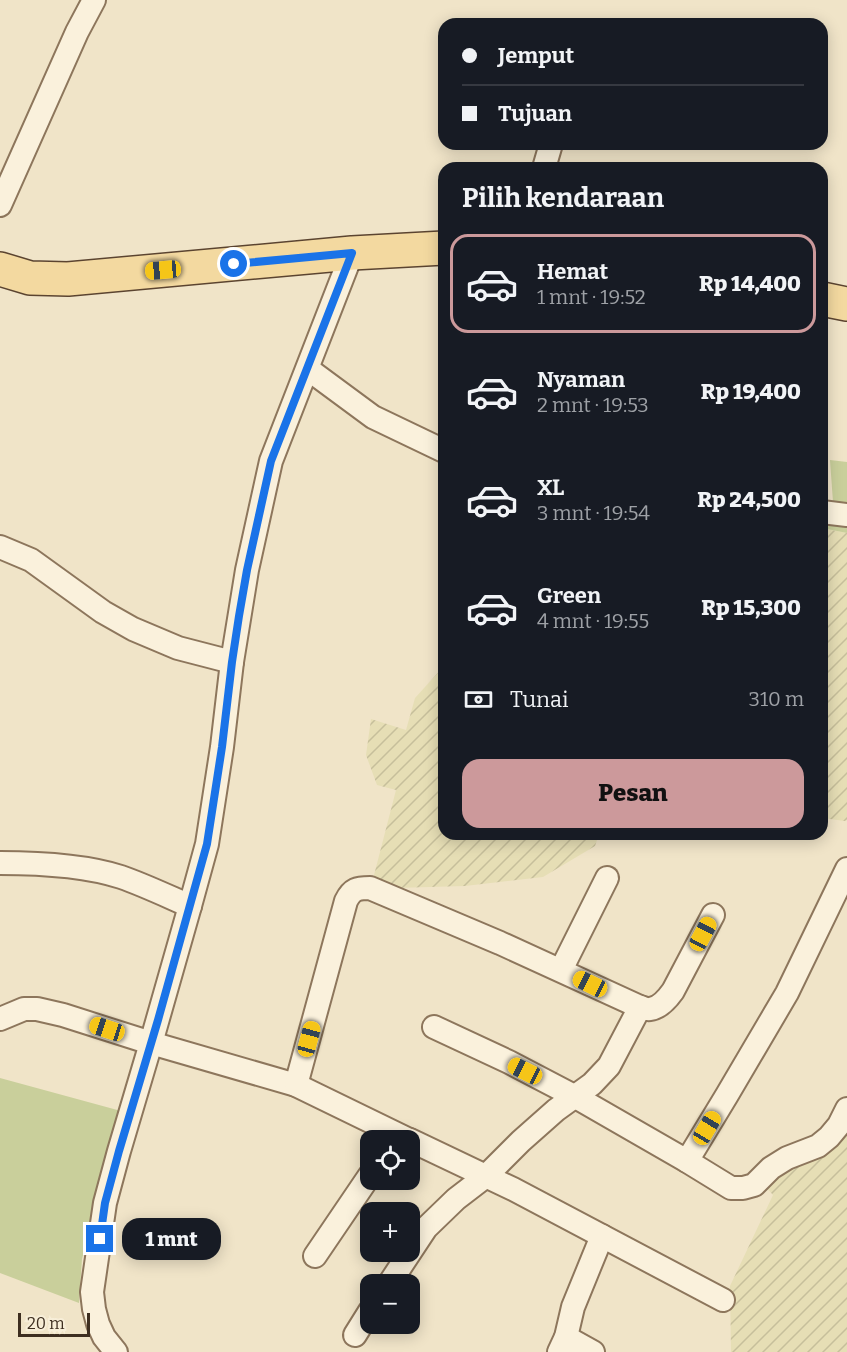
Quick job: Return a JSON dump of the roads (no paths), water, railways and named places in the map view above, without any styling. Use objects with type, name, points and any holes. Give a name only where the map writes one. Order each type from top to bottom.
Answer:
[{"type":"main road","points":[[0,269],[30,278],[68,279],[352,253],[438,248]]},
{"type":"main road","points":[[828,300],[847,303]]},
{"type":"street","points":[[0,205],[77,32],[94,0]]},
{"type":"street","points":[[116,1352],[98,1324],[92,1292],[105,1203],[207,844],[247,570],[271,461],[352,253]]},
{"type":"street","points":[[308,369],[373,417],[438,447]]},
{"type":"street","points":[[828,513],[847,515]]},
{"type":"street","points":[[0,547],[31,560],[103,612],[133,629],[178,648],[232,662]]},
{"type":"street","points":[[0,863],[34,863],[75,867],[120,877],[190,906]]},
{"type":"street","points":[[687,1161],[787,993],[847,869]]},
{"type":"street","points":[[561,970],[607,878]]},
{"type":"street","points":[[296,1086],[346,901],[350,893],[357,889],[370,888],[561,970],[640,1007],[650,1009],[661,1005],[673,991],[713,915]]},
{"type":"street","points":[[396,1274],[426,1228],[456,1199],[486,1176],[521,1141],[574,1096],[592,1084],[609,1066],[640,1007]]},
{"type":"street","points":[[0,1019],[24,1009],[63,1014],[296,1086],[385,1130]]},
{"type":"street","points":[[434,1027],[574,1096],[730,1188],[754,1185],[779,1162],[818,1146],[839,1125],[847,1109]]},
{"type":"street","points":[[420,1147],[513,1189],[723,1300]]},
{"type":"street","points":[[315,1256],[360,1190]]},
{"type":"street","points":[[593,1352],[562,1345],[573,1307],[602,1236]]},
{"type":"street","points":[[355,1335],[360,1327]]}]
